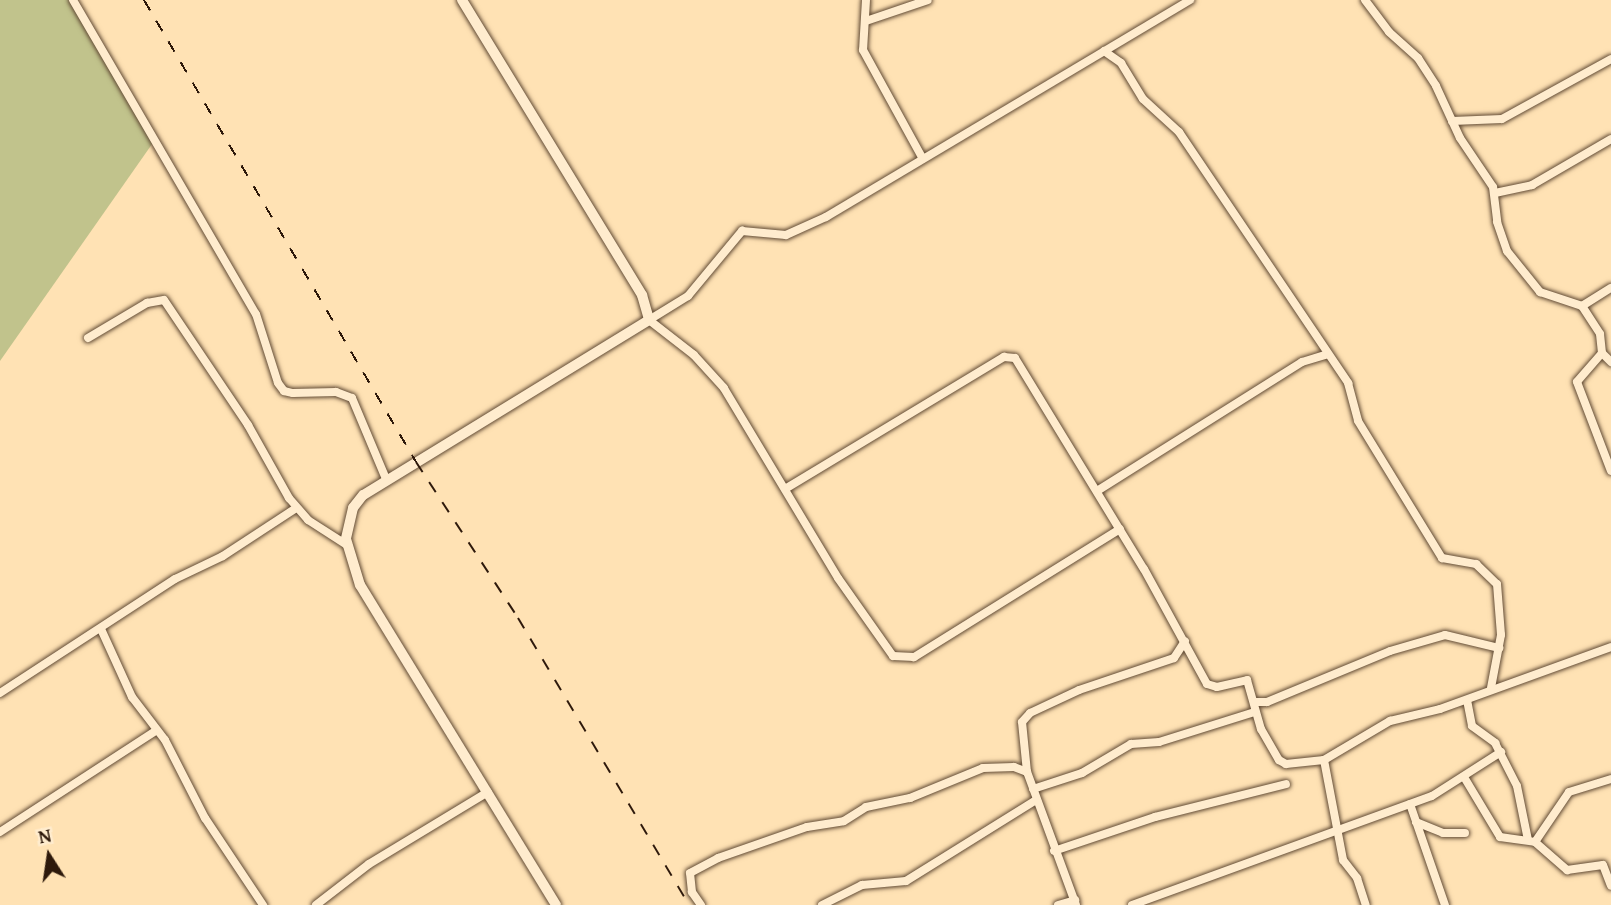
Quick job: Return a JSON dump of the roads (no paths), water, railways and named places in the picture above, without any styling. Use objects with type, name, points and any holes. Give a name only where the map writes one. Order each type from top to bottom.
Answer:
[{"type":"street","points":[[73,0],[256,314],[278,383],[284,391],[293,393],[336,392],[352,398],[386,479]]},
{"type":"street","points":[[462,0],[642,295],[649,320],[715,375],[845,588],[893,656],[901,660],[1120,529]]},
{"type":"street","points":[[866,0],[863,50],[923,159]]},
{"type":"street","points":[[866,21],[928,0]]},
{"type":"street","points":[[556,905],[360,585],[346,545],[353,508],[386,479],[688,296],[742,231],[786,235],[859,199],[1190,0]]},
{"type":"street","points":[[1365,0],[1389,32],[1418,58],[1494,193],[1501,238],[1518,267],[1540,292],[1582,306],[1600,334],[1602,353],[1611,362]]},
{"type":"street","points":[[1104,51],[1121,63],[1143,99],[1179,132],[1348,383],[1364,432],[1442,558],[1476,564],[1497,584],[1499,648],[1491,688]]},
{"type":"street","points":[[1452,121],[1503,119],[1611,59]]},
{"type":"street","points":[[1494,193],[1532,185],[1611,139]]},
{"type":"street","points":[[1582,306],[1611,288]]},
{"type":"street","points":[[88,338],[147,303],[164,300],[248,425],[296,508],[346,545]]},
{"type":"street","points":[[1602,353],[1577,382],[1611,471]]},
{"type":"street","points":[[1097,491],[1303,362],[1328,354]]},
{"type":"street","points":[[785,489],[1009,357],[1021,363],[1208,684],[1217,687],[1247,680],[1255,712],[1281,763],[1324,760],[1390,721],[1467,700],[1491,688],[1611,647]]},
{"type":"street","points":[[0,693],[175,579],[223,556],[296,508]]},
{"type":"street","points":[[101,629],[132,697],[157,730],[205,818],[263,905]]},
{"type":"street","points":[[1254,702],[1267,702],[1391,651],[1446,635],[1499,648]]},
{"type":"street","points":[[1058,905],[1075,903],[1027,772],[1024,717],[1079,690],[1174,658],[1185,641]]},
{"type":"street","points":[[1467,700],[1472,726],[1501,752],[1520,796],[1532,841],[1562,869],[1607,864],[1611,886]]},
{"type":"street","points":[[1033,789],[1082,773],[1131,744],[1159,742],[1255,712]]},
{"type":"street","points":[[0,832],[157,730]]},
{"type":"street","points":[[1132,905],[1410,804],[1464,777],[1501,752]]},
{"type":"street","points":[[1324,760],[1343,860],[1357,878],[1366,905]]},
{"type":"street","points":[[701,905],[692,892],[690,873],[718,858],[807,827],[844,821],[866,807],[894,803],[983,768],[1014,767],[1027,772]]},
{"type":"street","points":[[1464,777],[1500,837],[1510,842],[1532,841]]},
{"type":"street","points":[[1532,841],[1569,792],[1611,779]]},
{"type":"street","points":[[1054,851],[1154,817],[1286,783]]},
{"type":"street","points":[[316,905],[369,864],[488,792]]},
{"type":"street","points":[[822,905],[862,885],[906,881],[1036,800]]},
{"type":"street","points":[[1410,804],[1445,905]]},
{"type":"street","points":[[1416,822],[1443,833],[1465,832]]},
{"type":"railway","points":[[144,0],[416,462],[518,618],[689,905]]}]
